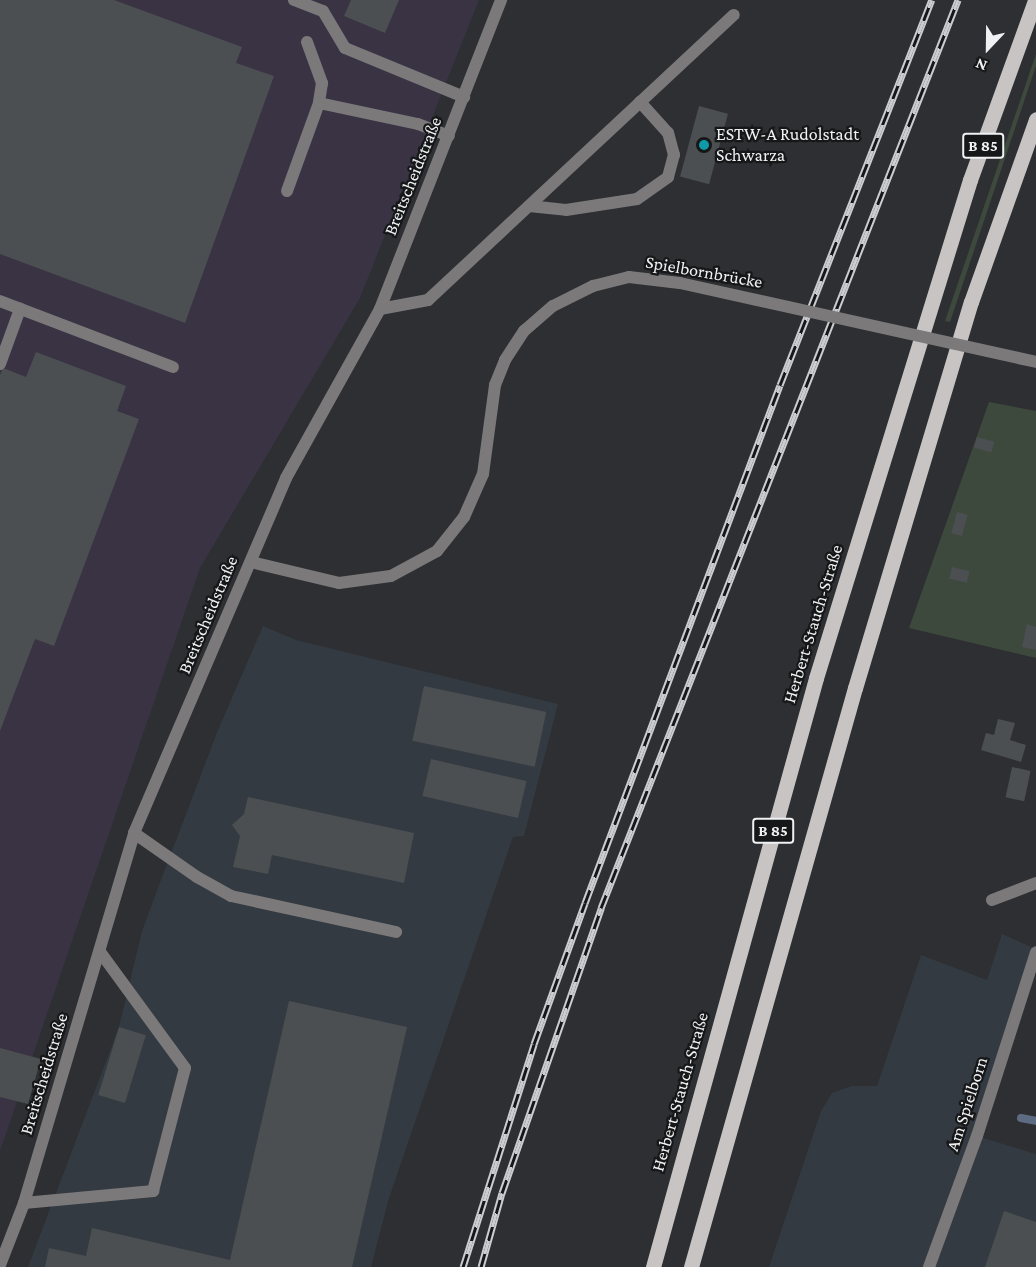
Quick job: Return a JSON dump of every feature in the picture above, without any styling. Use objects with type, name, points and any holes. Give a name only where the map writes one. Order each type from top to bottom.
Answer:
[{"type":"main road","name":"Herbert-Stauch-Straße","points":[[653,1267],[816,678],[970,180],[1035,0]]},
{"type":"main road","name":"B 85","points":[[691,1267],[858,676],[971,302],[1036,118]]},
{"type":"street","points":[[294,0],[325,5],[345,48],[464,97]]},
{"type":"street","name":"Breitscheidstraße","points":[[0,1265],[24,1203],[134,833],[286,478],[380,309],[501,0]]},
{"type":"street","points":[[380,309],[428,300],[734,15]]},
{"type":"street","points":[[288,191],[320,103],[322,83],[307,42]]},
{"type":"street","points":[[529,206],[566,210],[637,199],[668,177],[675,155],[668,133],[640,102]]},
{"type":"street","points":[[320,103],[418,124],[449,136]]},
{"type":"street","name":"Spielbornbrücke","points":[[251,562],[339,583],[391,576],[437,551],[464,517],[483,474],[495,385],[505,360],[524,331],[553,306],[593,286],[629,277],[680,283],[1036,362]]},
{"type":"street","points":[[0,301],[173,367]]},
{"type":"street","points":[[0,364],[20,309]]},
{"type":"street","points":[[134,833],[196,877],[231,896],[396,932]]},
{"type":"street","points":[[992,900],[1036,883]]},
{"type":"street","points":[[24,1203],[153,1191],[185,1068],[100,952]]},
{"type":"street","name":"Am Spielborn","points":[[929,1267],[977,1136],[1036,952]]},
{"type":"shaded area","points":[[0,0],[479,0],[360,298],[200,568],[0,1151]]},
{"type":"shaded area","points":[[263,626],[296,640],[558,704],[524,836],[513,837],[389,1198],[371,1267],[28,1267],[119,1027],[142,931],[218,730]]},
{"type":"shaded area","points":[[1002,934],[1036,949],[977,1136],[1036,1154],[1036,1267],[769,1267],[821,1111],[832,1093],[852,1086],[877,1086],[921,955],[987,980]]},
{"type":"green space","points":[[1036,54],[1036,66],[950,322],[945,321]]},
{"type":"green space","points":[[989,402],[1036,411],[1036,658],[909,628]]},
{"type":"building","points":[[0,0],[114,0],[242,47],[236,63],[274,76],[185,323],[0,254]]},
{"type":"building","points":[[351,0],[399,0],[385,33],[344,16]]},
{"type":"building","name":"ESTW-A Rudolstadt Schwarza","points":[[699,106],[728,114],[709,184],[680,177]]},
{"type":"building","points":[[36,352],[126,386],[117,411],[139,419],[54,646],[35,639],[0,731],[0,375],[3,368],[26,377]]},
{"type":"building","points":[[977,437],[994,442],[991,453],[974,448]]},
{"type":"building","points":[[957,512],[968,515],[962,536],[951,533]]},
{"type":"building","points":[[952,567],[970,571],[967,583],[949,579]]},
{"type":"building","points":[[1027,624],[1036,627],[1036,650],[1022,647]]},
{"type":"building","points":[[424,686],[546,712],[535,767],[412,741]]},
{"type":"building","points":[[998,719],[1015,723],[1010,740],[1026,745],[1021,762],[981,750],[986,733],[994,735]]},
{"type":"building","points":[[431,759],[526,781],[518,818],[422,796]]},
{"type":"building","points":[[1012,767],[1031,771],[1024,801],[1006,797]]},
{"type":"building","points":[[248,797],[414,833],[404,883],[272,855],[268,874],[233,867],[240,836],[232,825],[244,814]]},
{"type":"building","points":[[289,1001],[407,1027],[352,1267],[45,1267],[49,1248],[86,1256],[92,1228],[230,1260]]},
{"type":"building","points":[[119,1027],[146,1035],[125,1103],[98,1095]]},
{"type":"building","points":[[0,1048],[41,1059],[28,1104],[0,1097]]},
{"type":"building","points":[[1004,1211],[1036,1222],[1036,1267],[985,1267]]},
{"type":"waterway","points":[[1021,1118],[1036,1121]]},
{"type":"railway","points":[[463,1267],[534,1044],[585,903],[780,385],[932,0]]},
{"type":"railway","points":[[481,1267],[502,1193],[601,908],[958,0]]},
{"type":"place","name":"ESTW-A Rudolstadt Schwarza","points":[[704,145]]}]
